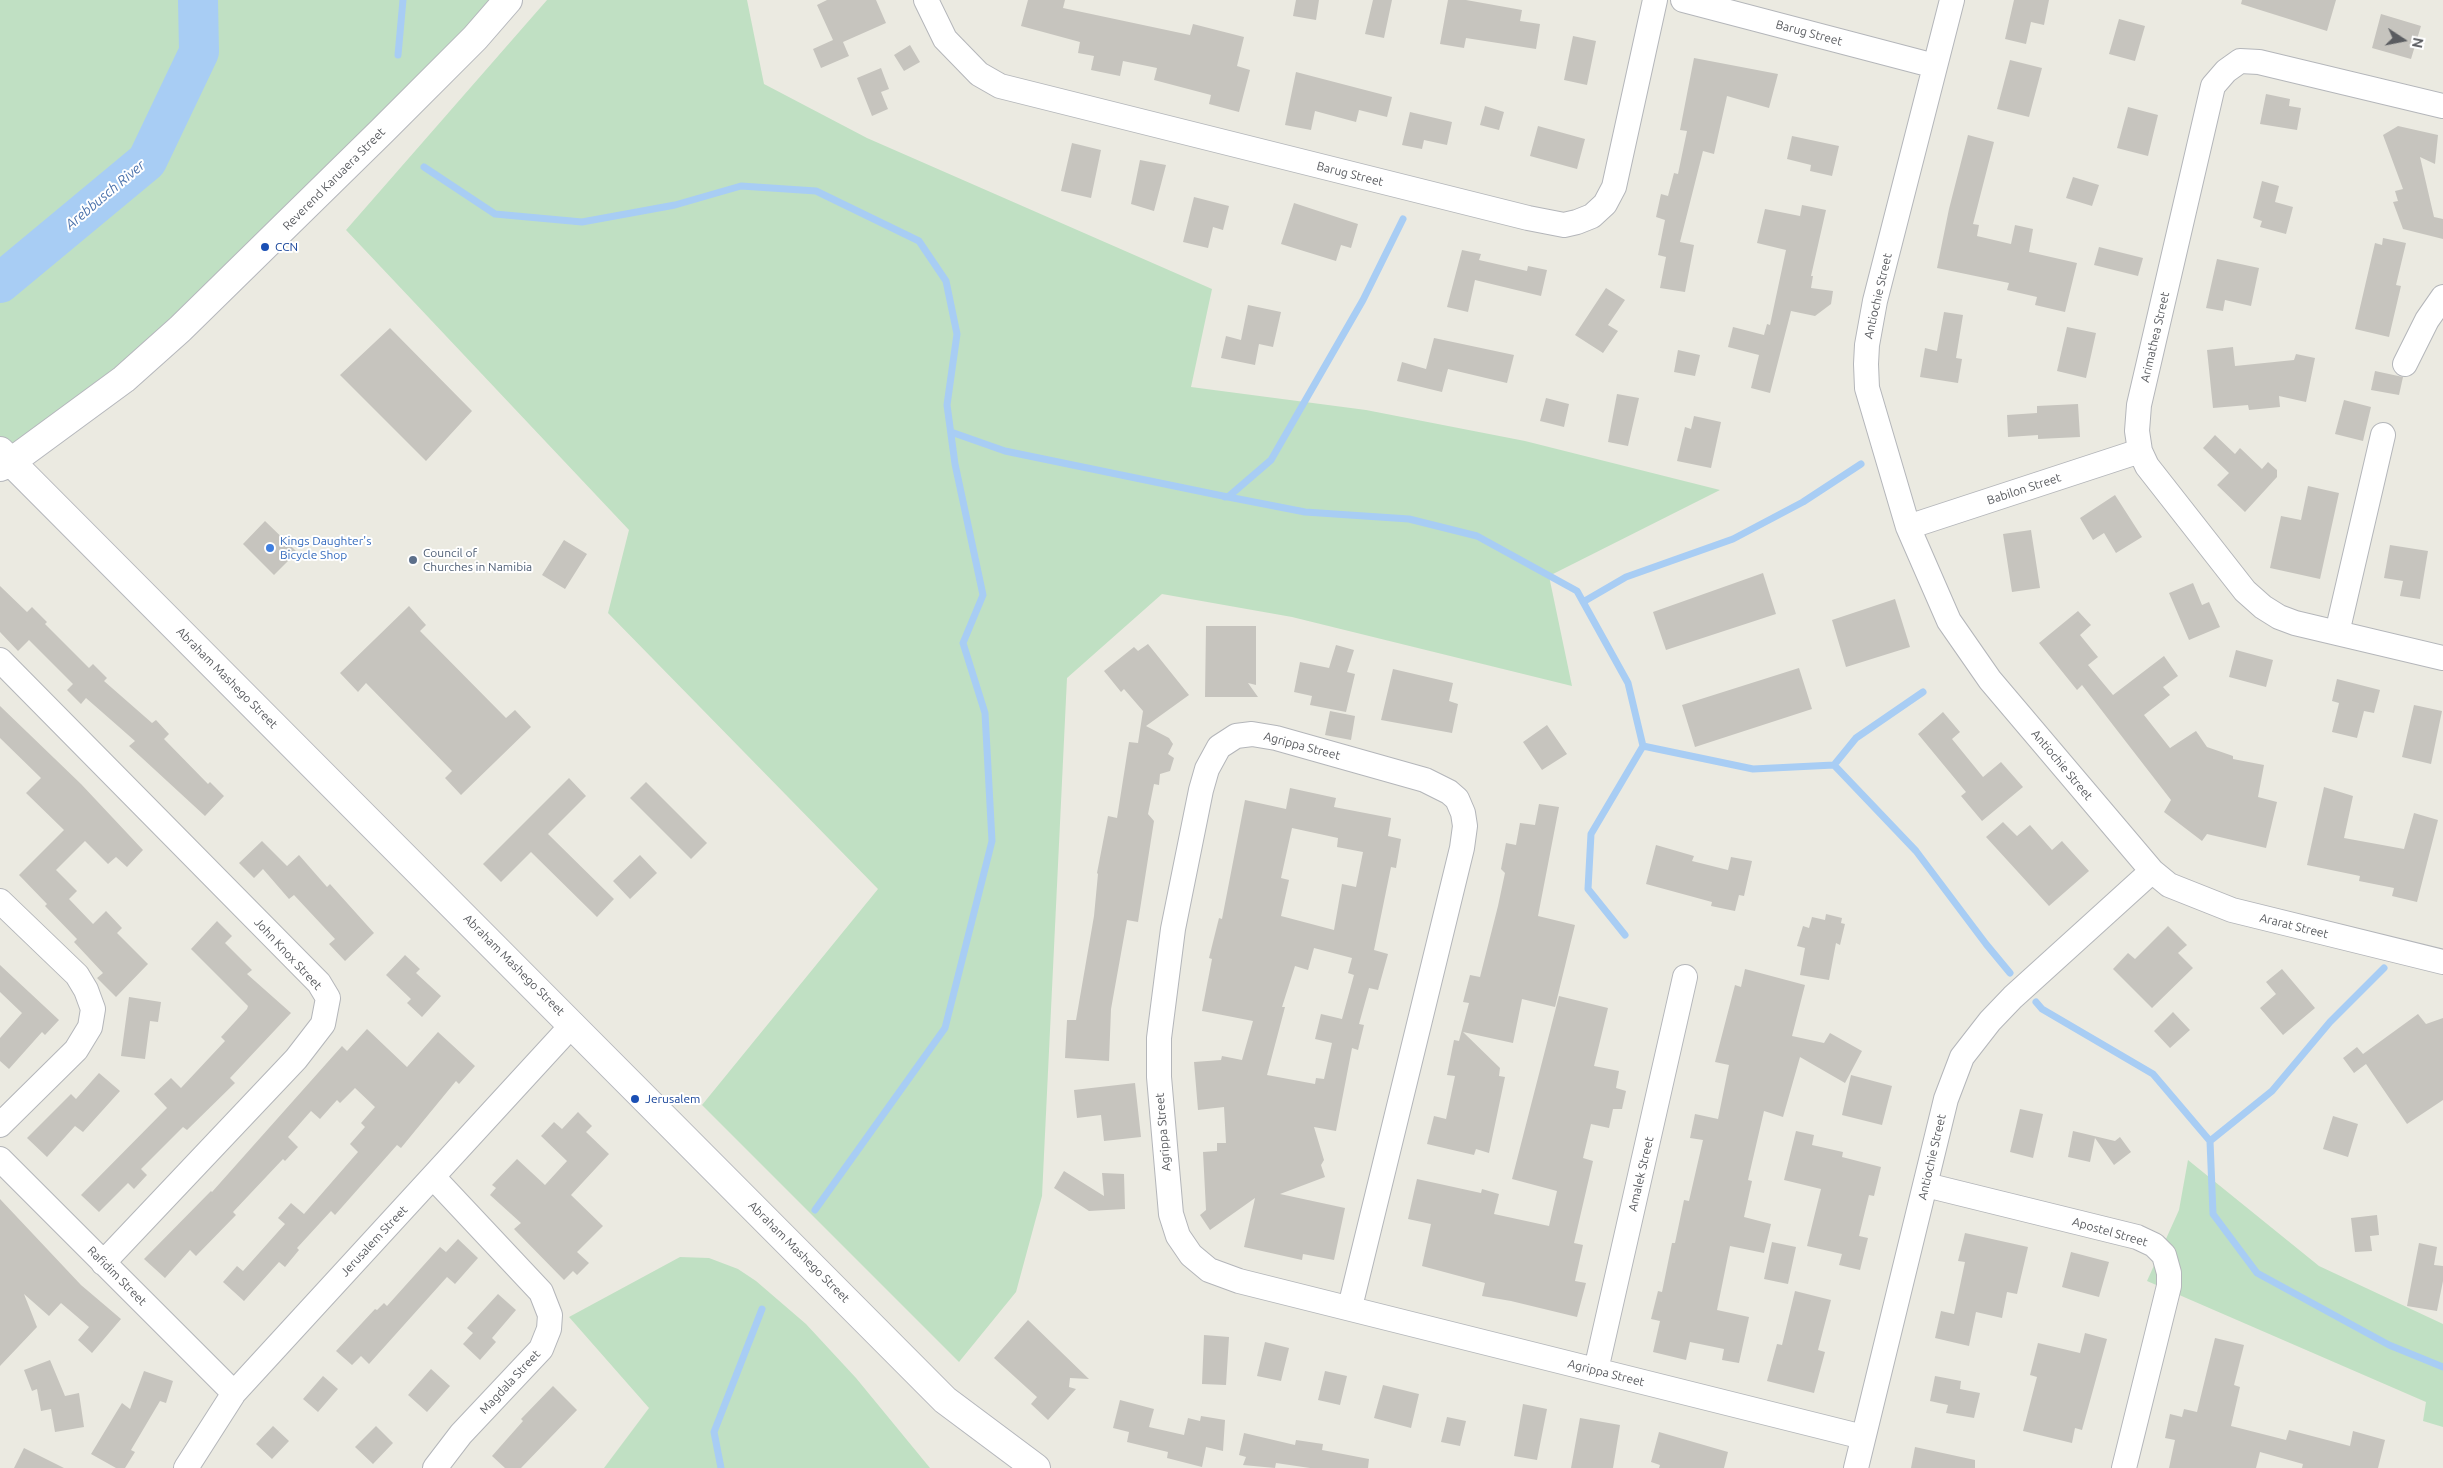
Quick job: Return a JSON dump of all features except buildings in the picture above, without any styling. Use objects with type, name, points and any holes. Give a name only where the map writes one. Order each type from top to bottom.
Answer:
[{"type":"main road","name":"Reverend Karuaera Street","points":[[4,460],[124,379],[173,336],[397,116],[474,38],[508,0]]},
{"type":"main road","name":"Abraham Mashego Street","points":[[4,460],[573,1024],[945,1400],[1036,1468]]},
{"type":"street","name":"Barug Street","points":[[926,0],[945,39],[979,74],[1000,86],[1528,218],[1564,225],[1592,216],[1605,204],[1614,187],[1654,0]]},
{"type":"street","name":"Barug Street","points":[[1683,0],[1935,66]]},
{"type":"street","name":"Antiochie Street","points":[[1856,1468],[1946,1098],[1962,1057],[2013,997],[2152,871],[1990,680],[1941,606],[1908,527],[1867,388],[1867,345],[1874,300],[1952,0]]},
{"type":"street","name":"Arimathea Street","points":[[2443,106],[2259,62],[2240,61],[2226,71],[2213,86],[2139,405],[2137,431],[2140,452],[2147,466],[2245,591],[2279,617],[2337,634],[2443,658]]},
{"type":"street","points":[[2405,364],[2427,320],[2443,297]]},
{"type":"street","points":[[2337,634],[2384,435]]},
{"type":"street","name":"Babilon Street","points":[[1908,527],[2140,452]]},
{"type":"street","name":"John Knox Street","points":[[0,660],[319,983],[328,998],[324,1024],[296,1059],[103,1263]]},
{"type":"street","name":"Agrippa Street","points":[[1350,1307],[1462,848],[1465,826],[1463,813],[1457,799],[1449,792],[1425,780],[1276,738],[1252,734],[1236,736],[1219,747],[1207,769],[1201,790],[1173,929],[1163,994],[1159,1038],[1159,1077],[1171,1214],[1178,1236],[1191,1255],[1209,1270],[1239,1281],[1350,1307],[1863,1436]]},
{"type":"street","name":"Ararat Street","points":[[2152,871],[2169,885],[2186,894],[2232,910],[2443,962]]},
{"type":"street","points":[[0,901],[77,975],[86,990],[93,1009],[90,1027],[76,1050],[0,1126]]},
{"type":"street","name":"Amalek Street","points":[[1596,1370],[1685,977]]},
{"type":"street","name":"Jerusalem Street","points":[[186,1468],[234,1393],[573,1024]]},
{"type":"street","name":"Rafidim Street","points":[[0,1160],[234,1393]]},
{"type":"street","name":"Magdala Street","points":[[433,1177],[541,1292],[550,1315],[549,1329],[541,1349],[461,1434],[435,1468]]},
{"type":"street","name":"Apostel Street","points":[[1926,1184],[2137,1237],[2154,1245],[2164,1255],[2169,1273],[2168,1286],[2124,1468]]},
{"type":"green space","points":[[0,0],[508,0],[383,130],[11,462],[0,451]]},
{"type":"green space","points":[[547,0],[747,0],[764,84],[867,138],[1212,289],[1191,387],[1366,410],[1525,441],[1720,490],[1549,576],[1572,686],[1292,617],[1162,594],[1067,678],[1042,1196],[1016,1292],[959,1362],[702,1105],[878,889],[608,613],[629,530],[346,230]]},
{"type":"green space","points":[[2188,1160],[2319,1266],[2443,1324],[2443,1427],[2423,1421],[2426,1402],[2147,1281],[2179,1210]]},
{"type":"green space","points":[[680,1257],[709,1258],[738,1269],[756,1281],[806,1324],[856,1378],[930,1468],[604,1468],[649,1408],[569,1317]]},
{"type":"waterway","name":"Arebbusch River","points":[[0,283],[147,161],[199,52],[198,0]]},
{"type":"waterway","points":[[398,55],[403,0]]},
{"type":"waterway","points":[[424,167],[495,214],[582,222],[675,205],[741,186],[816,191],[919,241],[946,281],[957,334],[947,405],[955,464],[983,595],[963,643],[985,713],[992,841],[945,1028],[815,1210]]},
{"type":"waterway","points":[[1225,497],[1228,497],[1271,460],[1363,300],[1403,219]]},
{"type":"waterway","points":[[951,432],[1005,451],[1218,495],[1305,512],[1409,519],[1477,536],[1577,591],[1628,683],[1643,746],[1591,834],[1588,889],[1625,935]]},
{"type":"waterway","points":[[1583,602],[1626,577],[1733,539],[1803,502],[1861,464]]},
{"type":"waterway","points":[[1643,746],[1753,769],[1834,765],[1856,738],[1923,692]]},
{"type":"waterway","points":[[1834,765],[1916,851],[2010,973]]},
{"type":"waterway","points":[[2210,1141],[2272,1091],[2330,1022],[2384,968]]},
{"type":"waterway","points":[[2036,1002],[2042,1009],[2153,1074],[2210,1141],[2213,1214],[2257,1273],[2389,1345],[2443,1367]]},
{"type":"waterway","points":[[721,1468],[714,1432],[762,1309]]},
{"type":"place","name":"CCN","points":[[265,247]]},
{"type":"place","name":"Kings Daughter's Bicycle Shop","points":[[270,548]]},
{"type":"place","name":"Council of Churches in Namibia","points":[[413,560]]},
{"type":"place","name":"Jerusalem","points":[[635,1099]]}]
